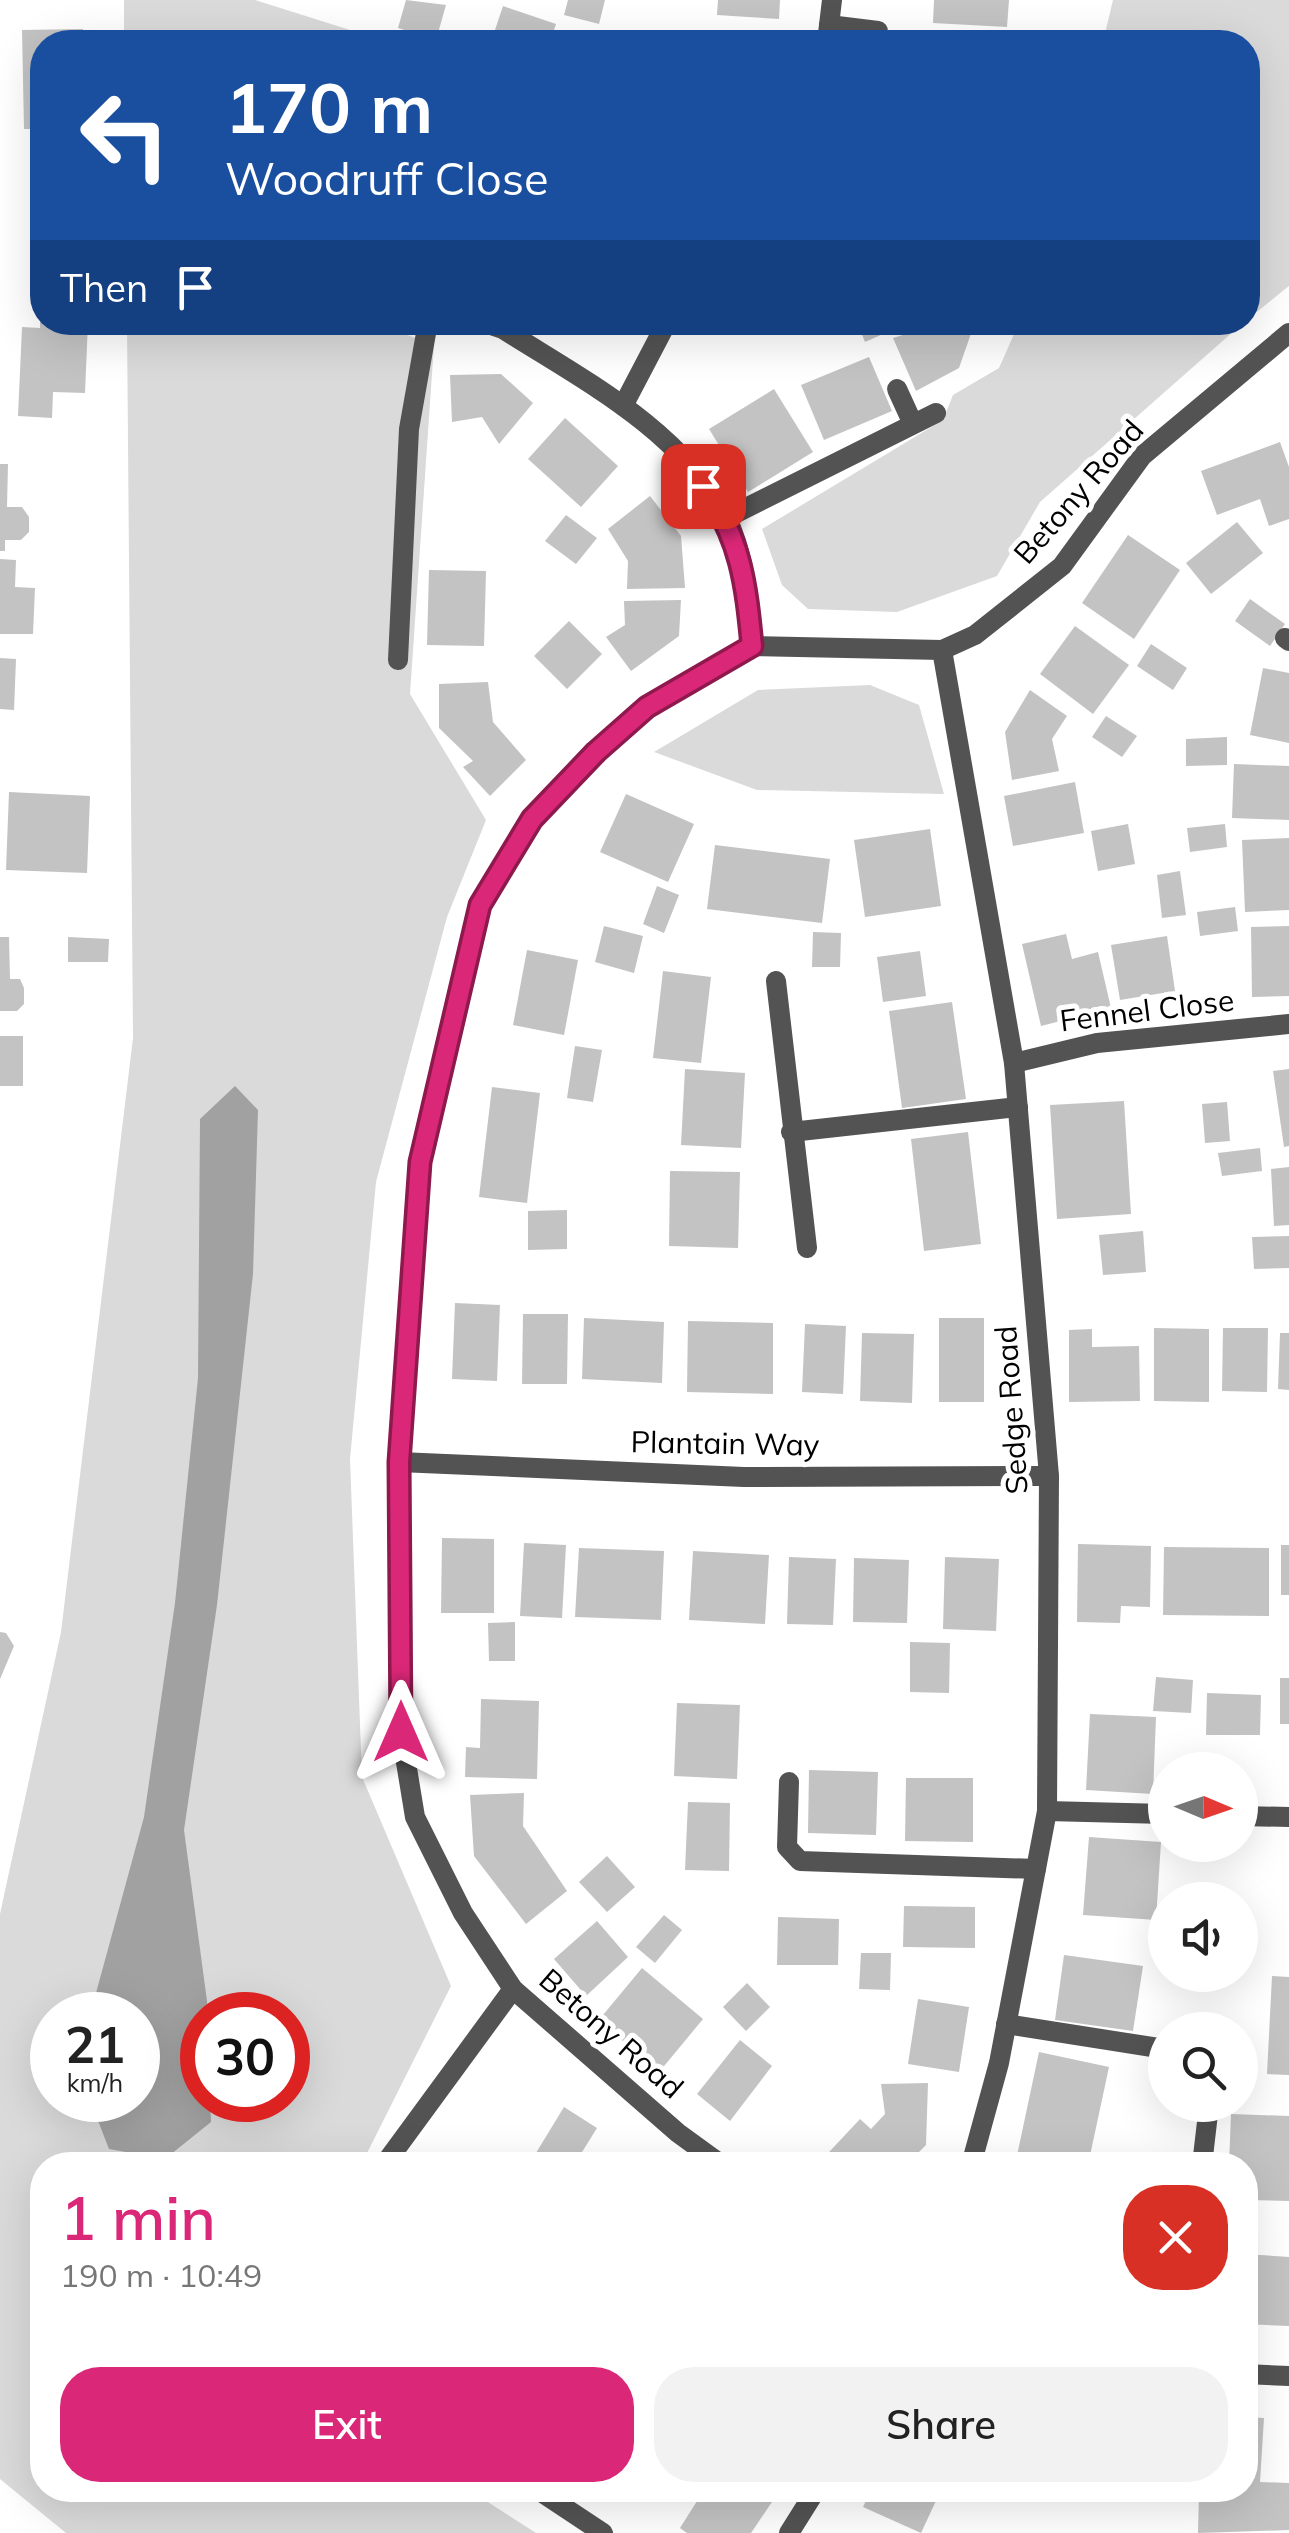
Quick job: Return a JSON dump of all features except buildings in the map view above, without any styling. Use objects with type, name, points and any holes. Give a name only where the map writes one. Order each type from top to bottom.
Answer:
[{"type":"street","points":[[828,30],[832,0]]},
{"type":"street","name":"Betony Road","points":[[704,2152],[512,1989],[463,1913],[415,1817],[401,1732],[399,1462],[420,1162],[480,905],[532,819],[596,752],[647,707],[752,646],[942,650],[975,635],[1062,566],[1142,456],[1289,333]]},
{"type":"street","points":[[398,660],[409,429],[426,335]]},
{"type":"street","points":[[512,335],[623,406],[679,454],[726,518],[745,577],[752,646]]},
{"type":"street","points":[[623,406],[660,335]]},
{"type":"street","points":[[897,388],[913,424]]},
{"type":"street","points":[[726,518],[936,413]]},
{"type":"street","name":"Sedge Road","points":[[942,650],[1014,1063],[1049,1476],[1047,1811],[1006,2024],[974,2152]]},
{"type":"street","points":[[776,982],[806,1248]]},
{"type":"street","name":"Fennel Close","points":[[1014,1063],[1097,1043],[1289,1024]]},
{"type":"street","points":[[791,1132],[1018,1107]]},
{"type":"street","name":"Plantain Way","points":[[399,1462],[744,1477],[1049,1476]]},
{"type":"street","points":[[789,1782],[787,1847],[800,1861],[1036,1868]]},
{"type":"street","points":[[1047,1811],[1148,1814]]},
{"type":"street","points":[[1258,1816],[1289,1817]]},
{"type":"street","points":[[393,2152],[512,1989]]},
{"type":"street","points":[[1006,2024],[1148,2046]]},
{"type":"street","points":[[1204,2152],[1207,2122]]},
{"type":"street","points":[[1258,2375],[1289,2376]]},
{"type":"street","points":[[556,2502],[603,2533]]},
{"type":"street","points":[[789,2533],[808,2502]]},
{"type":"shaded area","points":[[124,0],[255,0],[350,30],[124,30]]},
{"type":"shaded area","points":[[1113,0],[1289,0],[1289,286],[1260,309],[1260,30],[1106,30]]},
{"type":"shaded area","points":[[127,335],[407,335],[434,345],[410,694],[486,820],[447,917],[376,1182],[350,1459],[362,1777],[451,1986],[368,2152],[30,2152],[30,2502],[488,2502],[536,2533],[66,2533],[0,2479],[0,1914],[61,1632],[133,1038]]},
{"type":"shaded area","points":[[1014,335],[1229,335],[1040,502],[997,576],[897,612],[808,609],[782,585],[762,529],[943,420],[953,395],[999,368]]},
{"type":"shaded area","points":[[870,685],[919,705],[944,794],[757,790],[654,752],[758,690]]},
{"type":"shaded area","points":[[235,1086],[258,1110],[253,1274],[217,1605],[184,1830],[206,1992],[180,1992],[180,2122],[211,2122],[174,2152],[126,2152],[109,2149],[99,2122],[160,2122],[160,1992],[96,1992],[144,1817],[175,1603],[198,1378],[200,1119]]},
{"type":"route","points":[[401,1732],[399,1462],[420,1162],[480,905],[532,819],[596,752],[647,707],[752,646],[745,577],[726,518],[703,486]]}]
